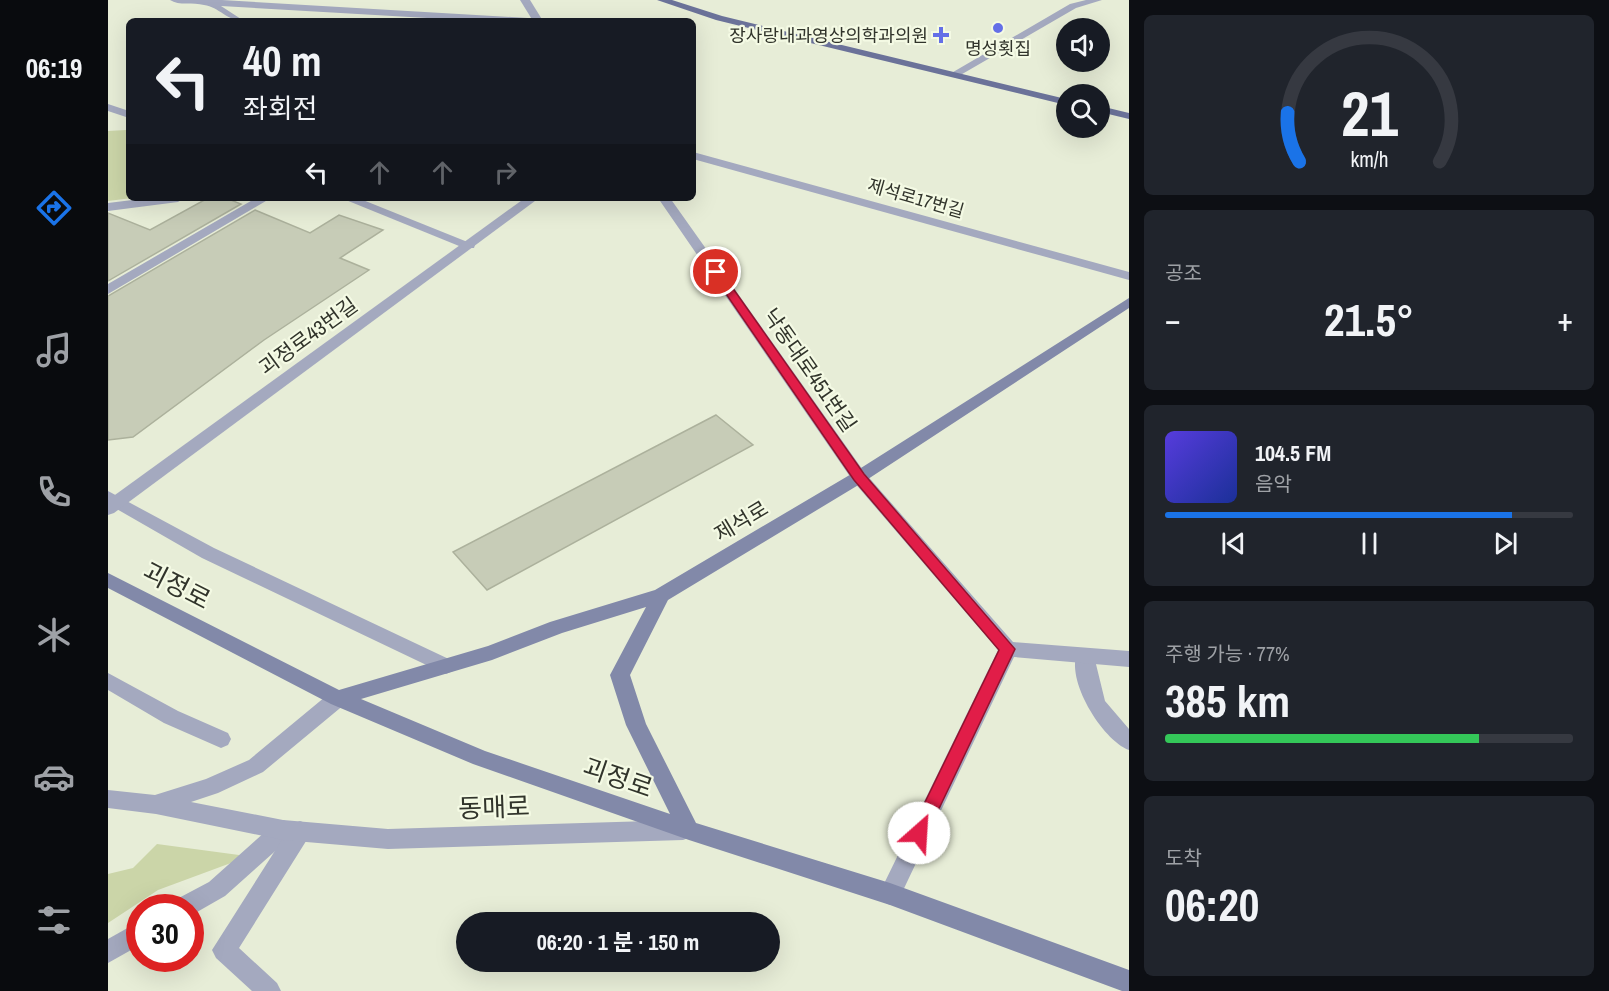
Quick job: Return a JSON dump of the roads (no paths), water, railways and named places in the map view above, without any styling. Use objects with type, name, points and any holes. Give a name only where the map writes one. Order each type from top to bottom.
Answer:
[{"type":"main road","points":[[662,0],[719,18],[1056,100]]},
{"type":"main road","points":[[1110,111],[1129,116]]},
{"type":"main road","name":"제석로","points":[[338,698],[446,666],[661,595],[859,477],[1129,302]]},
{"type":"main road","name":"괴정로","points":[[108,580],[338,698],[480,758],[689,830],[890,894],[1129,982]]},
{"type":"main road","points":[[661,595],[620,675],[636,726],[689,830]]},
{"type":"street","points":[[175,0],[480,18]]},
{"type":"street","points":[[525,0],[536,18]]},
{"type":"street","points":[[953,75],[1068,4],[1097,0]]},
{"type":"street","points":[[209,1],[234,18]]},
{"type":"street","points":[[108,107],[126,114]]},
{"type":"street","name":"제석로17번길","points":[[696,156],[1129,276]]},
{"type":"street","points":[[108,207],[155,201]]},
{"type":"street","points":[[108,290],[260,201]]},
{"type":"street","points":[[355,201],[469,245]]},
{"type":"street","name":"괴정로43번길","points":[[111,502],[529,201]]},
{"type":"street","name":"낙동대로451번길","points":[[666,201],[859,477],[1008,649]]},
{"type":"street","points":[[111,502],[208,553],[446,666]]},
{"type":"street","points":[[890,894],[1008,649],[1129,659]]},
{"type":"street","points":[[1085,656],[1089,686],[1097,709],[1129,741]]},
{"type":"street","points":[[108,681],[171,717],[221,739]]},
{"type":"street","points":[[156,805],[211,788],[256,766],[338,698]]},
{"type":"street","name":"동매로","points":[[108,800],[156,805],[292,830],[388,839],[689,830]]},
{"type":"street","points":[[204,896],[217,889],[292,830]]},
{"type":"street","points":[[269,991],[224,950],[292,830]]},
{"type":"street","points":[[108,952],[126,941]]},
{"type":"place","name":"명성횟집","points":[[998,28]]},
{"type":"place","name":"장사랑내과영상의학과의원","points":[[941,35]]}]
